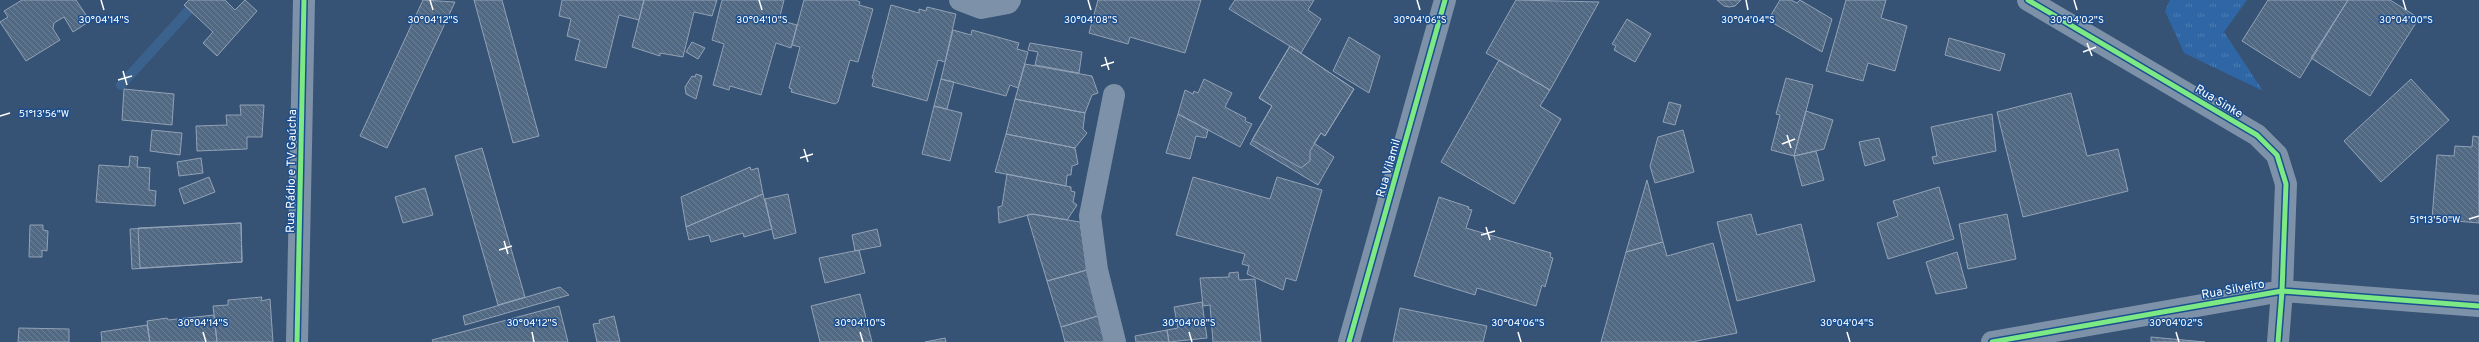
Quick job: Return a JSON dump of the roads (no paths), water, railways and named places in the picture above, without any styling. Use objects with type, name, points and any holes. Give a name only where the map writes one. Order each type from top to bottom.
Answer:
[{"type":"street","name":"Rua Rádio e TV Gaúcha","points":[[297,342],[304,0]]},
{"type":"street","points":[[960,0],[981,8],[1009,2]]},
{"type":"street","name":"Rua Vilamil","points":[[1349,342],[1445,0]]},
{"type":"street","name":"Rua Sinke","points":[[2028,0],[2257,135],[2277,155],[2286,184],[2282,291],[2278,342]]},
{"type":"street","points":[[1114,95],[1090,216],[1097,270],[1115,342]]},
{"type":"street","name":"Rua Silveiro","points":[[1992,342],[2282,291],[2479,306]]},
{"type":"waterway","points":[[121,85],[198,0]]}]
